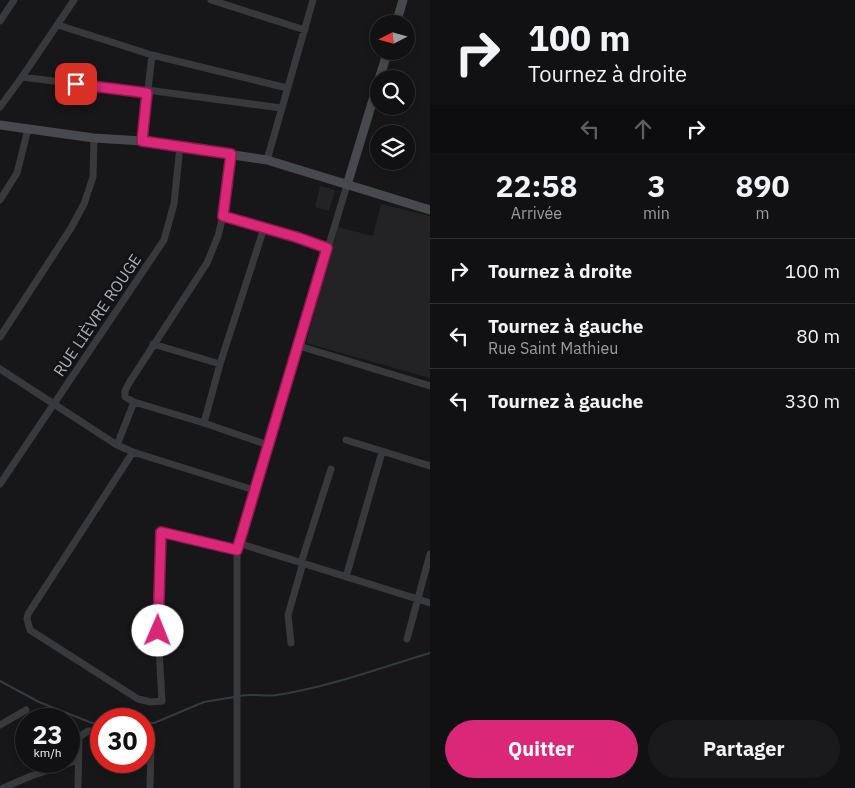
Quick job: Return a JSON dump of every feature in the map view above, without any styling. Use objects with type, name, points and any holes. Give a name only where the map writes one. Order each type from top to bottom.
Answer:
[{"type":"street","points":[[0,21],[14,0]]},
{"type":"street","points":[[0,107],[74,0]]},
{"type":"street","points":[[211,0],[305,30]]},
{"type":"street","points":[[267,160],[314,0]]},
{"type":"street","points":[[399,15],[403,0]]},
{"type":"street","points":[[58,25],[152,55],[287,88]]},
{"type":"street","points":[[142,141],[152,55]]},
{"type":"street","points":[[22,77],[281,108]]},
{"type":"street","points":[[237,788],[237,547],[370,110]]},
{"type":"street","points":[[0,125],[94,138],[142,141],[267,160],[430,208]]},
{"type":"street","points":[[0,200],[17,173],[28,130]]},
{"type":"street","points":[[0,336],[71,228],[84,204],[93,177],[94,138]]},
{"type":"street","name":"RUE LIÈVRE ROUGE","points":[[0,484],[164,240],[174,204],[180,146]]},
{"type":"street","points":[[231,154],[223,216],[218,236],[207,263],[153,344],[125,391],[125,397],[134,402],[268,445]]},
{"type":"street","points":[[223,216],[327,248]]},
{"type":"street","points":[[204,423],[220,364],[264,228]]},
{"type":"street","points":[[153,344],[220,364]]},
{"type":"street","points":[[299,346],[430,386]]},
{"type":"street","points":[[0,369],[117,445],[133,452],[254,490]]},
{"type":"street","points":[[117,445],[134,402]]},
{"type":"street","points":[[346,440],[430,466]]},
{"type":"street","points":[[133,452],[28,614],[27,623],[33,633],[138,699],[151,702],[162,701],[158,631],[161,532],[237,547],[302,563],[430,603]]},
{"type":"street","points":[[346,577],[382,452]]},
{"type":"street","points":[[291,643],[288,615],[331,469]]},
{"type":"street","points":[[407,639],[430,554]]},
{"type":"street","points":[[0,724],[15,716]]},
{"type":"street","points":[[3,788],[40,773]]},
{"type":"street","points":[[78,773],[78,788]]},
{"type":"street","points":[[150,773],[150,788]]},
{"type":"shaded area","points":[[320,186],[335,190],[329,211],[315,207]]},
{"type":"shaded area","points":[[381,204],[430,216],[430,378],[306,343],[338,227],[373,236]]},
{"type":"waterway","points":[[239,696],[268,696],[296,692],[354,677],[430,653]]},
{"type":"waterway","points":[[0,681],[39,702],[90,722]]},
{"type":"waterway","points":[[155,723],[204,702],[234,697]]},
{"type":"route","points":[[76,84],[147,93],[142,141],[231,154],[223,216],[327,248],[237,550],[161,532],[158,631]]}]
